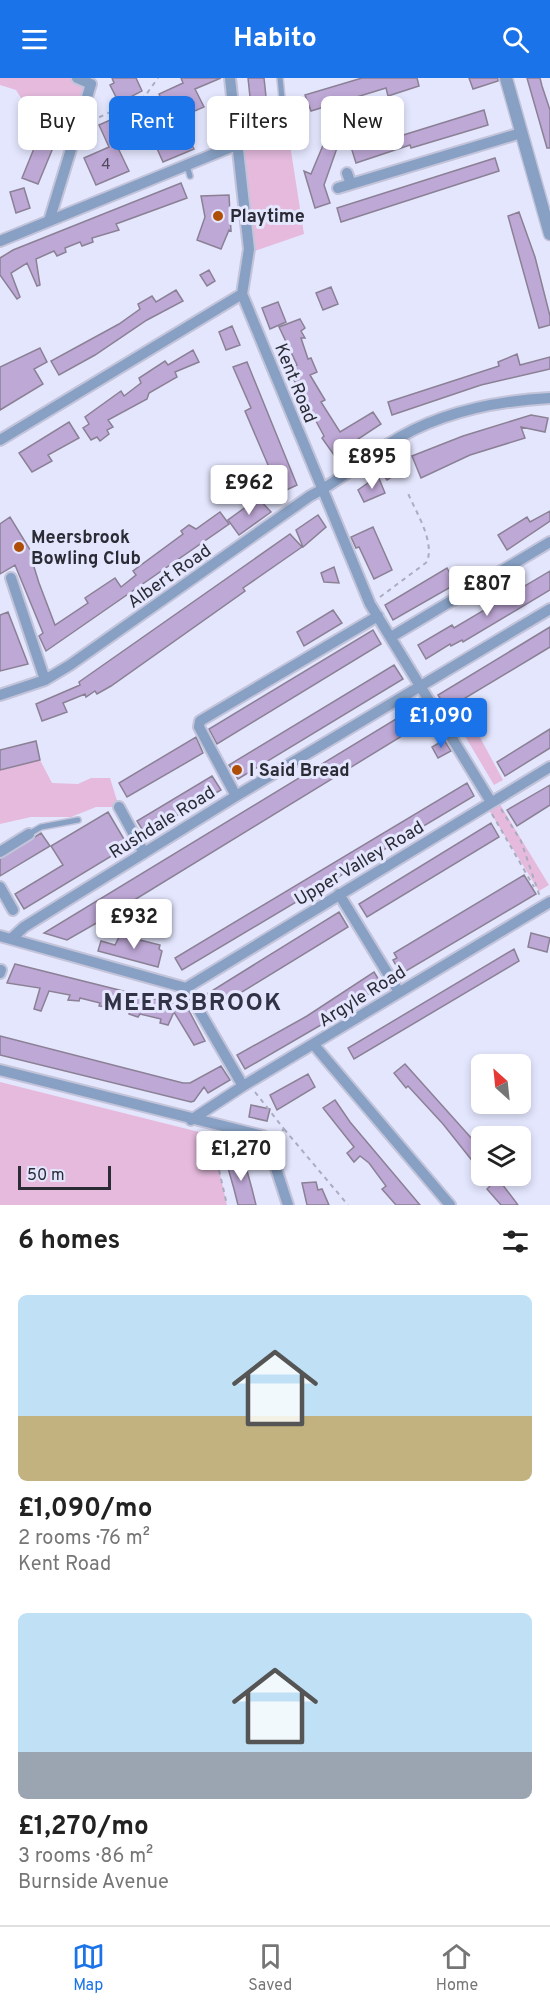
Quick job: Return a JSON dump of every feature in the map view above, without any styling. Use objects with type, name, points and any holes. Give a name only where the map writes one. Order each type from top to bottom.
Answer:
[{"type":"street","points":[[77,78],[91,84],[87,96]]},
{"type":"street","points":[[230,78],[232,96]]},
{"type":"street","points":[[506,78],[550,234]]},
{"type":"street","points":[[338,188],[521,133]]},
{"type":"street","points":[[50,220],[71,150]]},
{"type":"street","points":[[0,241],[50,220],[189,171],[229,150]]},
{"type":"street","points":[[0,440],[242,294],[249,249],[237,150]]},
{"type":"street","points":[[347,172],[351,184]]},
{"type":"street","name":"Kent Road","points":[[242,294],[370,604],[491,802]]},
{"type":"street","name":"Albert Road","points":[[0,695],[45,680],[322,490],[340,481],[388,444],[430,423],[512,400],[550,398]]},
{"type":"street","points":[[391,637],[550,542]]},
{"type":"street","points":[[11,578],[45,680]]},
{"type":"street","name":"Rushdale Road","points":[[5,938],[236,796],[550,609]]},
{"type":"street","points":[[236,796],[199,727],[200,721],[378,616]]},
{"type":"street","name":"Upper Valley Road","points":[[186,988],[550,767]]},
{"type":"street","points":[[119,807],[144,853]]},
{"type":"street","points":[[0,852],[29,834]]},
{"type":"street","points":[[0,887],[13,910]]},
{"type":"street","points":[[339,894],[399,993]]},
{"type":"street","name":"Argyle Road","points":[[191,1120],[243,1086],[549,903]]},
{"type":"street","points":[[5,938],[186,988],[243,1086]]},
{"type":"street","points":[[314,1045],[450,1205]]},
{"type":"street","points":[[0,1070],[191,1120],[257,1133],[267,1141],[288,1205]]},
{"type":"lane","points":[[280,78],[282,96]]},
{"type":"lane","points":[[29,834],[41,827],[78,820]]},
{"type":"path","points":[[97,118],[145,96],[158,78]]},
{"type":"path","points":[[370,604],[428,562],[430,544],[406,490]]},
{"type":"path","points":[[491,802],[521,841],[537,892]]},
{"type":"path","points":[[491,802],[537,892],[549,903]]},
{"type":"path","points":[[243,1086],[255,1092],[348,1205]]},
{"type":"path","points":[[208,1124],[226,1205]]},
{"type":"path","points":[[267,1141],[284,1129]]},
{"type":"shaded area","points":[[0,78],[90,78],[86,96],[20,96],[16,90],[0,85]]},
{"type":"shaded area","points":[[239,150],[291,150],[304,234],[252,252]]},
{"type":"shaded area","points":[[476,730],[503,780],[494,785],[465,736]]},
{"type":"shaded area","points":[[40,760],[52,783],[78,784],[91,778],[110,778],[119,807],[96,807],[71,817],[31,817],[0,824],[0,770]]},
{"type":"shaded area","points":[[498,801],[549,885],[539,891],[487,807]]},
{"type":"shaded area","points":[[0,1082],[211,1135],[227,1205],[0,1205]]},
{"type":"building","points":[[112,78],[136,78],[142,91],[132,96],[116,96],[110,85],[114,83]]},
{"type":"building","points":[[181,78],[221,78],[195,89],[204,107],[195,111],[195,96],[160,96],[159,94],[183,83]]},
{"type":"building","points":[[248,78],[264,78],[266,96],[250,96]]},
{"type":"building","points":[[362,78],[417,78],[419,86],[388,96],[386,88],[360,96],[321,96],[321,108],[311,111],[309,96],[305,95]]},
{"type":"building","points":[[469,78],[498,78],[498,81],[473,89]]},
{"type":"building","points":[[527,78],[540,78],[550,110],[550,148],[547,148]]},
{"type":"building","points":[[484,110],[488,125],[411,148],[410,145],[404,147],[404,135]]},
{"type":"building","points":[[109,121],[109,147],[99,125]]},
{"type":"building","points":[[109,147],[109,150],[119,150],[129,171],[96,185],[84,158]]},
{"type":"building","points":[[33,150],[52,150],[38,184],[22,178]]},
{"type":"building","points":[[158,150],[192,150],[163,162]]},
{"type":"building","points":[[321,150],[336,150],[324,185],[330,203],[315,208],[304,171],[311,174]]},
{"type":"building","points":[[352,150],[395,150],[356,163]]},
{"type":"building","points":[[495,158],[499,171],[341,222],[337,208]]},
{"type":"building","points":[[181,183],[187,198],[116,224],[119,230],[92,238],[93,242],[82,246],[80,242],[65,248],[66,252],[57,256],[54,251],[36,259],[40,285],[37,286],[27,263],[11,273],[20,297],[17,299],[0,275],[0,258],[13,250]]},
{"type":"building","points":[[24,188],[30,208],[16,213],[10,192]]},
{"type":"building","points":[[229,195],[231,231],[229,230],[221,249],[197,240],[205,217],[201,196]]},
{"type":"building","points":[[519,212],[535,257],[550,316],[550,325],[539,328],[508,216]]},
{"type":"building","points":[[209,270],[215,281],[207,286],[200,275]]},
{"type":"building","points":[[331,287],[338,304],[323,310],[316,293]]},
{"type":"building","points":[[176,290],[183,301],[147,320],[95,355],[59,375],[51,361],[119,324],[140,309],[138,304],[152,296],[156,302]]},
{"type":"building","points":[[278,302],[286,322],[270,329],[262,308]]},
{"type":"building","points":[[300,319],[305,328],[301,331],[305,338],[301,338],[308,359],[311,358],[317,372],[310,375],[325,400],[321,402],[340,432],[373,412],[381,424],[334,455],[322,438],[324,436],[288,369],[297,365],[279,327]]},
{"type":"building","points":[[232,326],[240,345],[226,350],[219,332]]},
{"type":"building","points":[[40,348],[47,362],[34,369],[43,384],[0,410],[0,367]]},
{"type":"building","points":[[193,350],[199,362],[175,372],[177,377],[149,393],[147,399],[108,420],[113,427],[107,430],[109,434],[100,441],[97,437],[91,440],[83,428],[89,424],[85,417],[121,391],[124,396],[141,383],[139,378],[165,361],[168,365]]},
{"type":"building","points":[[517,354],[520,365],[550,357],[550,369],[481,385],[392,415],[388,402],[499,366],[498,362]]},
{"type":"building","points":[[247,362],[297,485],[280,493],[245,411],[251,408],[233,367]]},
{"type":"building","points":[[531,415],[548,418],[545,432],[521,427],[525,438],[470,455],[421,478],[412,456],[463,436]]},
{"type":"building","points":[[69,422],[79,438],[48,455],[52,461],[32,472],[19,453]]},
{"type":"building","points":[[401,458],[407,467],[387,480],[381,472]]},
{"type":"building","points":[[378,476],[385,493],[364,502],[358,490]]},
{"type":"building","points":[[258,498],[271,512],[239,535],[228,520]]},
{"type":"building","points":[[550,511],[550,521],[507,550],[498,535],[527,517],[530,522]]},
{"type":"building","points":[[220,512],[229,524],[46,651],[39,636],[43,633],[15,565],[0,574],[0,524],[10,517],[32,553],[30,554],[39,583],[55,625],[88,603],[85,598],[115,578],[121,587],[136,575],[133,571],[183,534],[181,531],[189,525],[196,529]]},
{"type":"building","points":[[318,515],[326,527],[303,547],[296,530]]},
{"type":"building","points":[[373,527],[392,570],[374,579],[359,547],[356,548],[351,537]]},
{"type":"building","points":[[290,534],[302,547],[243,588],[245,591],[111,686],[97,694],[95,691],[86,697],[85,694],[63,703],[67,712],[42,721],[36,704],[80,685],[79,682]]},
{"type":"building","points":[[334,567],[339,583],[324,582],[321,573]]},
{"type":"building","points":[[447,568],[456,584],[393,620],[385,605]]},
{"type":"building","points":[[550,571],[550,590],[463,642],[462,640],[451,646],[450,644],[426,659],[418,645],[452,625],[454,628]]},
{"type":"building","points":[[333,610],[342,623],[304,646],[297,632]]},
{"type":"building","points":[[8,612],[28,664],[0,671],[0,615]]},
{"type":"building","points":[[550,627],[550,647],[447,709],[438,695]]},
{"type":"building","points":[[373,630],[381,644],[217,744],[209,729]]},
{"type":"building","points":[[394,665],[403,679],[238,779],[229,765]]},
{"type":"building","points":[[419,705],[428,720],[100,921],[67,940],[44,933]]},
{"type":"building","points":[[550,729],[550,748],[505,776],[497,762]]},
{"type":"building","points":[[196,737],[203,753],[127,797],[119,783]]},
{"type":"building","points":[[444,740],[451,751],[438,758],[432,747]]},
{"type":"building","points":[[36,741],[40,760],[0,770],[0,750]]},
{"type":"building","points":[[212,776],[221,790],[145,834],[137,821]]},
{"type":"building","points":[[467,783],[474,796],[182,970],[175,958]]},
{"type":"building","points":[[550,785],[550,805],[517,826],[507,810]]},
{"type":"building","points":[[108,812],[128,846],[24,909],[15,894],[63,865],[51,846]]},
{"type":"building","points":[[491,823],[499,837],[367,917],[359,904]]},
{"type":"building","points":[[41,833],[50,846],[0,876],[0,859]]},
{"type":"building","points":[[524,875],[536,894],[401,974],[393,960],[397,958],[394,953]]},
{"type":"building","points":[[339,912],[348,927],[211,1011],[202,997]]},
{"type":"building","points":[[531,933],[550,938],[547,952],[528,947]]},
{"type":"building","points":[[120,935],[160,945],[159,949],[162,951],[158,967],[98,951],[101,941],[115,945]]},
{"type":"building","points":[[514,949],[519,961],[354,1059],[348,1048]]},
{"type":"building","points":[[15,964],[187,1007],[205,1041],[194,1045],[174,1012],[168,1025],[160,1023],[161,1019],[140,1014],[138,1017],[129,1014],[130,1011],[99,1006],[100,1003],[80,998],[79,1001],[68,1000],[70,995],[49,991],[41,1011],[34,1009],[40,988],[7,983]]},
{"type":"building","points":[[374,972],[382,985],[326,1022],[245,1069],[237,1055],[307,1016]]},
{"type":"building","points":[[0,1036],[183,1083],[190,1083],[221,1066],[230,1080],[208,1093],[204,1087],[191,1102],[0,1055]]},
{"type":"building","points":[[405,1064],[471,1138],[471,1159],[443,1124],[394,1073]]},
{"type":"building","points":[[308,1074],[315,1087],[277,1110],[270,1095]]},
{"type":"building","points":[[335,1100],[350,1122],[420,1205],[396,1205],[382,1189],[386,1186],[369,1163],[360,1156],[354,1162],[347,1153],[354,1147],[323,1108]]},
{"type":"building","points":[[251,1105],[270,1109],[267,1121],[249,1117]]},
{"type":"building","points":[[243,1156],[256,1205],[238,1205],[226,1161]]},
{"type":"building","points":[[316,1182],[318,1190],[322,1189],[329,1205],[307,1205],[302,1183]]},
{"type":"building","points":[[490,1186],[504,1186],[518,1205],[501,1205],[487,1189]]},
{"type":"place","name":"Playtime","points":[[218,216]]},
{"type":"place","name":"Meersbrook Bowling Club","points":[[19,547]]},
{"type":"place","name":"I Said Bread","points":[[237,770]]},
{"type":"district","name":"MEERSBROOK","points":[[193,1002]]}]
